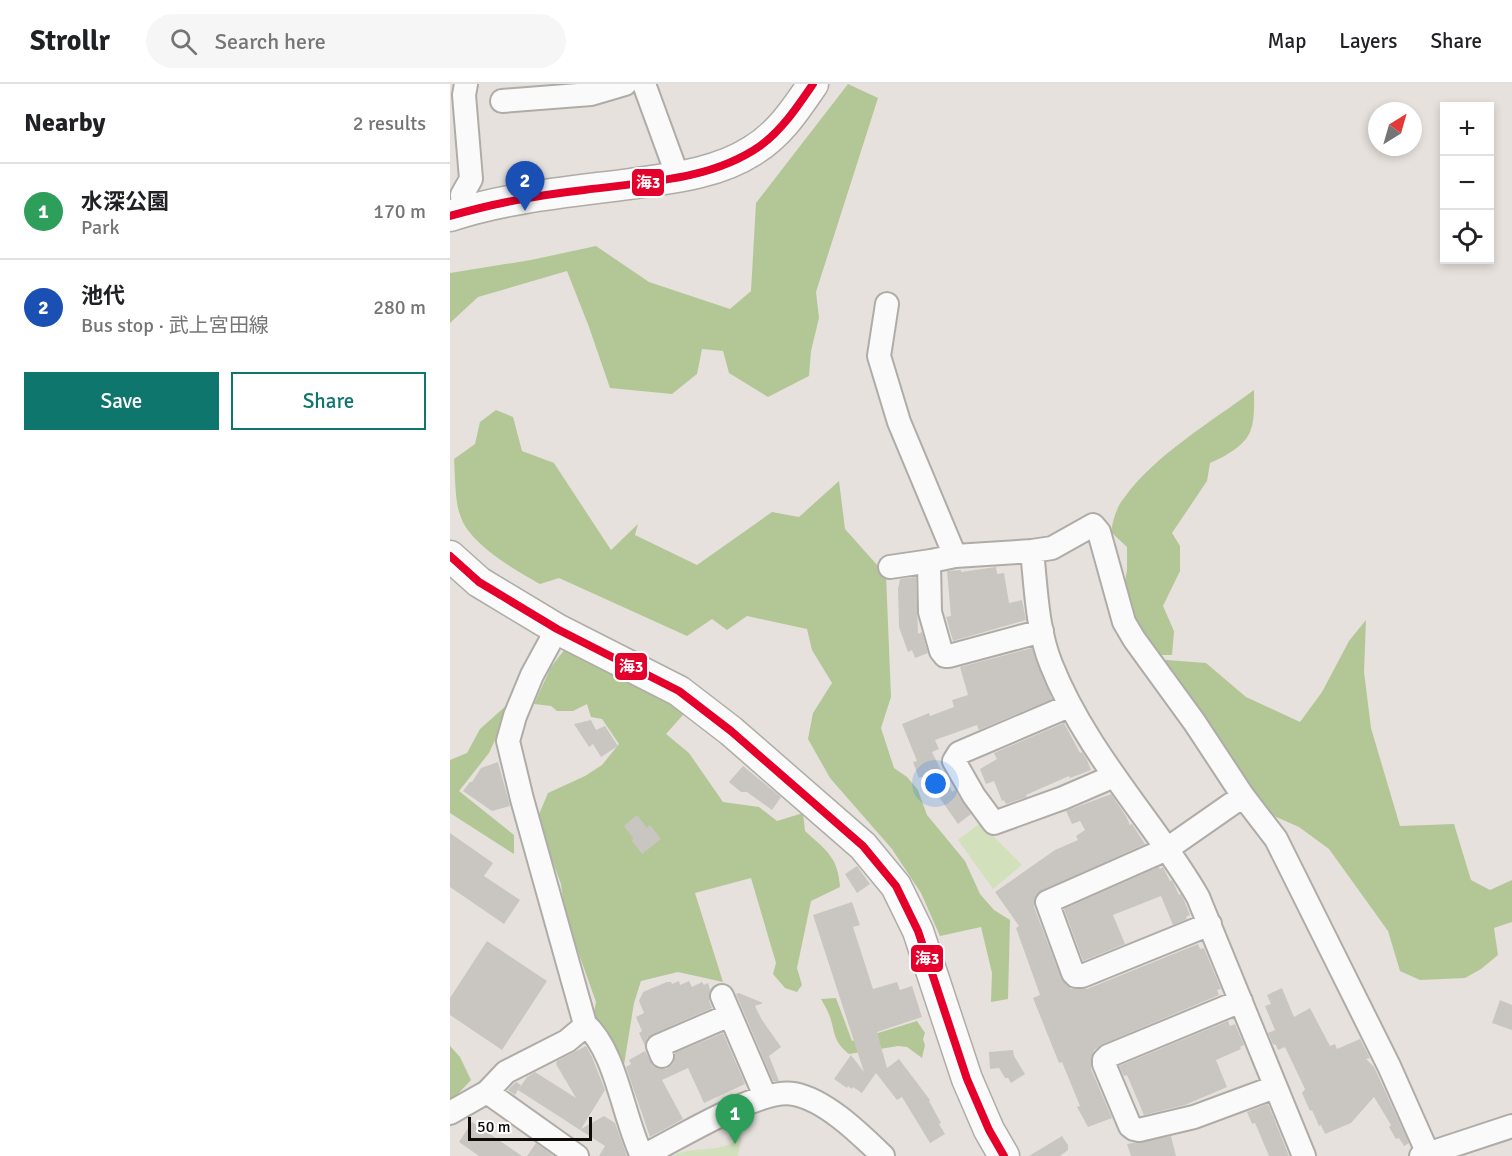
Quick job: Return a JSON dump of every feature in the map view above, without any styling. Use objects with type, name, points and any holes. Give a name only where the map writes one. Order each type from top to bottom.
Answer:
[{"type":"main road","points":[[457,214],[527,197],[678,177],[723,165],[754,150],[781,128],[813,84]]},
{"type":"main road","points":[[450,556],[479,582],[557,630],[678,692],[731,731],[863,846],[896,886],[918,931],[967,1079],[989,1130],[1004,1156]]},
{"type":"street","points":[[457,214],[462,195],[471,179],[464,95],[466,84]]},
{"type":"street","points":[[502,101],[591,94],[625,84]]},
{"type":"street","points":[[644,84],[678,177]]},
{"type":"street","points":[[887,304],[879,356],[899,422],[955,556]]},
{"type":"street","points":[[890,567],[955,556],[1052,548],[1093,525],[1099,532],[1124,622],[1276,839],[1389,1066],[1426,1155],[1512,1126]]},
{"type":"street","points":[[1032,551],[1042,631],[1050,662],[1069,706],[1114,776],[1188,880],[1210,924],[1304,1156]]},
{"type":"street","points":[[931,561],[928,564],[930,612],[941,651],[945,656],[1042,631]]},
{"type":"street","points":[[557,630],[532,675],[515,716],[508,741],[585,1023],[595,1033],[610,1065],[634,1140],[642,1156],[724,1114],[765,1096],[784,1093],[796,1094],[834,1114],[857,1131],[883,1156]]},
{"type":"street","points":[[1069,706],[959,753],[954,761],[974,796],[994,823],[1063,798],[1114,776]]},
{"type":"street","points":[[1210,924],[1082,976],[1076,976],[1047,902],[1167,849],[1244,796]]},
{"type":"street","points":[[1241,1001],[1108,1056],[1104,1064],[1130,1126],[1139,1130],[1194,1117],[1275,1087]]},
{"type":"street","points":[[667,1041],[726,1005],[765,1096]]},
{"type":"street","points":[[450,1113],[487,1092],[506,1072],[567,1041],[579,1032],[585,1023]]},
{"type":"street","points":[[487,1092],[577,1156]]},
{"type":"green space","points":[[848,84],[878,98],[816,292],[819,318],[811,351],[809,376],[768,397],[729,373],[723,351],[702,349],[697,374],[672,394],[610,388],[567,271],[478,297],[450,323],[450,273],[531,260],[596,246],[649,282],[730,309],[751,291],[756,203]]},
{"type":"green space","points":[[1254,390],[1253,420],[1249,435],[1234,450],[1210,463],[1207,481],[1172,533],[1180,546],[1180,571],[1163,606],[1174,631],[1172,655],[1152,655],[1122,600],[1127,570],[1127,547],[1111,532],[1115,514],[1124,498],[1151,467],[1184,440]]},
{"type":"green space","points":[[496,410],[513,417],[522,451],[554,463],[611,550],[638,524],[635,535],[697,565],[772,512],[799,517],[839,481],[845,529],[886,575],[891,697],[881,728],[894,768],[907,777],[918,790],[927,815],[965,861],[980,894],[994,910],[1010,920],[1008,999],[991,1002],[992,973],[981,927],[940,936],[921,893],[892,849],[830,778],[808,739],[813,713],[832,683],[812,650],[807,629],[747,616],[727,630],[712,619],[687,636],[559,578],[540,584],[494,555],[473,536],[465,526],[458,509],[454,459],[475,444],[480,422]]},
{"type":"green space","points":[[1366,620],[1364,672],[1371,728],[1400,826],[1454,824],[1471,880],[1490,890],[1512,880],[1512,922],[1494,928],[1498,955],[1465,978],[1420,980],[1400,971],[1388,931],[1329,849],[1299,827],[1265,812],[1154,659],[1206,663],[1246,697],[1300,722],[1322,692],[1349,641]]},
{"type":"green space","points":[[569,644],[690,707],[666,734],[689,753],[723,802],[759,807],[777,821],[803,813],[805,831],[830,855],[839,877],[840,887],[811,901],[797,968],[802,985],[797,992],[785,988],[773,974],[776,963],[751,878],[695,893],[723,982],[678,972],[641,981],[634,1003],[623,1071],[593,1017],[596,1002],[565,915],[561,884],[537,819],[548,793],[585,776],[602,765],[619,744],[602,719],[591,717],[587,704],[573,711],[557,711],[551,706],[534,704],[551,667]]},
{"type":"green space","points":[[513,701],[489,753],[459,791],[514,835],[514,854],[450,813],[450,760],[467,753],[480,729]]},
{"type":"green space","points":[[983,821],[995,838],[1022,865],[993,889],[958,840]]},
{"type":"green space","points":[[836,998],[852,1041],[917,1021],[925,1033],[922,1058],[907,1047],[898,1046],[849,1054],[839,1044],[821,999]]},
{"type":"green space","points":[[450,1046],[460,1057],[471,1080],[450,1100]]},
{"type":"green space","points":[[742,1134],[738,1156],[673,1156],[727,1145]]},
{"type":"building","points":[[996,567],[997,574],[1004,573],[1009,603],[1022,600],[1026,620],[953,641],[946,617],[951,616],[947,571],[961,570],[961,572]]},
{"type":"building","points":[[916,578],[918,634],[922,632],[928,653],[915,658],[912,650],[908,652],[899,627],[898,589],[900,579]]},
{"type":"building","points":[[1032,648],[1052,699],[979,730],[977,725],[935,740],[939,749],[932,752],[941,770],[919,778],[913,762],[917,761],[902,724],[929,713],[930,716],[954,707],[952,700],[968,695],[960,667]]},
{"type":"building","points":[[591,720],[596,730],[605,726],[618,746],[601,757],[593,744],[589,747],[574,724]]},
{"type":"building","points":[[1064,723],[1091,770],[1070,778],[1069,776],[1026,795],[1027,797],[1006,804],[1004,800],[1002,801],[994,781],[986,784],[980,769],[997,759],[994,753]]},
{"type":"building","points":[[498,762],[510,806],[492,811],[463,791],[481,768]]},
{"type":"building","points":[[743,766],[781,797],[772,810],[747,792],[741,792],[729,782]]},
{"type":"building","points":[[950,787],[952,792],[955,790],[971,814],[958,824],[937,794]]},
{"type":"building","points":[[1111,794],[1145,844],[1036,894],[1034,907],[1061,978],[1071,989],[1087,989],[1198,944],[1200,949],[1204,948],[1221,989],[1217,990],[1219,995],[1103,1044],[1094,1050],[1091,1069],[1112,1118],[1088,1127],[1077,1107],[1080,1106],[1062,1062],[1059,1063],[1033,998],[1040,995],[1016,928],[1019,926],[995,892],[1055,850],[1078,840],[1076,836],[1085,830],[1080,821],[1072,824],[1066,811]]},
{"type":"building","points":[[637,815],[647,828],[650,825],[661,839],[642,854],[624,826]]},
{"type":"building","points":[[450,833],[493,863],[484,876],[520,900],[504,924],[450,887]]},
{"type":"building","points":[[857,866],[870,884],[857,893],[845,874]]},
{"type":"building","points":[[1159,867],[1160,869],[1163,867],[1179,895],[1181,894],[1190,915],[1186,917],[1187,919],[1173,925],[1161,896],[1113,915],[1125,944],[1083,961],[1064,909]]},
{"type":"building","points":[[852,902],[860,925],[853,927],[873,989],[897,982],[900,990],[912,986],[922,1017],[877,1032],[887,1068],[899,1059],[930,1100],[941,1123],[939,1124],[945,1134],[930,1143],[902,1097],[897,1100],[876,1073],[862,1093],[853,1087],[852,1089],[848,1086],[847,1088],[834,1079],[851,1055],[864,1072],[813,915]]},
{"type":"building","points":[[487,941],[547,981],[502,1050],[450,1015],[450,998]]},
{"type":"building","points":[[679,981],[680,985],[689,981],[692,987],[702,982],[704,985],[708,983],[709,1001],[712,1008],[653,1034],[647,1038],[645,1046],[639,1033],[642,1031],[636,1017],[644,1013],[639,1001],[643,992],[667,982],[672,984]]},
{"type":"building","points":[[1282,988],[1294,1017],[1310,1008],[1330,1046],[1335,1044],[1337,1049],[1360,1039],[1370,1058],[1366,1059],[1374,1067],[1409,1143],[1404,1146],[1399,1138],[1396,1139],[1389,1127],[1391,1125],[1374,1097],[1351,1123],[1325,1134],[1312,1110],[1310,1111],[1302,1093],[1305,1089],[1285,1047],[1278,1050],[1268,1033],[1275,1030],[1265,1006],[1271,1004],[1267,995]]},
{"type":"building","points":[[739,993],[763,1003],[755,1006],[781,1047],[769,1056],[779,1081],[773,1081],[736,994]]},
{"type":"building","points":[[1500,1000],[1512,1005],[1512,1030],[1492,1023]]},
{"type":"building","points":[[1228,1021],[1230,1026],[1235,1024],[1244,1045],[1240,1047],[1241,1049],[1216,1060],[1227,1087],[1185,1105],[1144,1115],[1127,1075],[1124,1076],[1119,1066]]},
{"type":"building","points":[[723,1033],[745,1084],[704,1103],[688,1068],[662,1080],[683,1119],[650,1137],[626,1067],[631,1064],[629,1060],[645,1051],[653,1066],[666,1069],[673,1064],[675,1053]]},
{"type":"building","points":[[586,1046],[605,1090],[581,1129],[604,1116],[615,1123],[627,1156],[599,1156],[605,1146],[518,1090],[527,1077],[535,1072],[576,1098],[556,1064],[557,1061]]},
{"type":"building","points":[[1013,1050],[1025,1074],[1011,1083],[999,1068],[990,1069],[989,1052]]},
{"type":"building","points":[[516,1082],[521,1085],[515,1095],[508,1090]]},
{"type":"building","points":[[1268,1104],[1289,1156],[1269,1156],[1255,1123],[1252,1124],[1247,1112]]},
{"type":"building","points":[[472,1122],[522,1156],[479,1156],[459,1142]]},
{"type":"building","points":[[1062,1136],[1068,1145],[1068,1150],[1060,1156],[1029,1156]]},
{"type":"building","points":[[1171,1136],[1176,1156],[1131,1156],[1127,1144]]},
{"type":"building","points":[[536,1143],[554,1156],[527,1156]]},
{"type":"transit line","name":"海3","points":[[450,216],[517,200],[652,182],[720,167],[741,158],[768,140],[789,117],[813,84]]},
{"type":"transit line","name":"海3","points":[[450,556],[479,582],[557,629],[679,691],[731,731],[863,846],[896,886],[918,931],[967,1079],[989,1130],[1004,1156]]},
{"type":"place","name":"池代","points":[[525,211]]},
{"type":"place","name":"水深公園","points":[[735,1144]]}]
